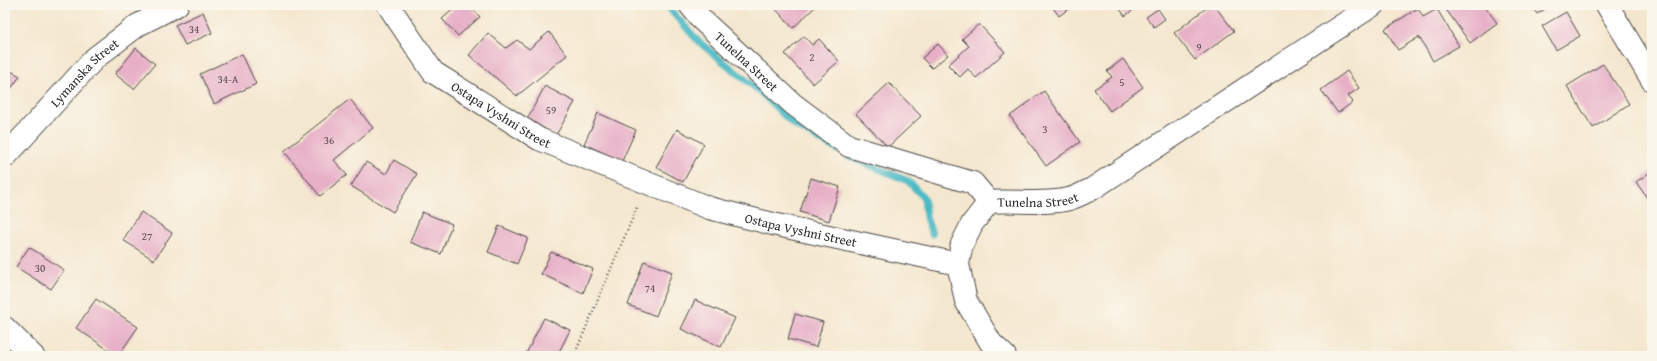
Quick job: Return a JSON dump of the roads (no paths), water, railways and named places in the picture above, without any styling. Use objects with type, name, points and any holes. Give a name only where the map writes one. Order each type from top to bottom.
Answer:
[{"type":"street","name":"Lymanska Street","points":[[5,157],[95,58],[138,25],[177,5]]},
{"type":"street","name":"Ostapa Vyshni Street","points":[[388,5],[433,72],[539,139],[709,208],[777,225],[958,264]]},
{"type":"street","name":"Tunelna Street","points":[[690,5],[702,20],[793,104],[849,146],[973,183],[989,202],[1070,199],[1092,189],[1373,5]]},
{"type":"street","points":[[1607,5],[1652,80]]},
{"type":"street","points":[[989,202],[972,224],[962,244],[958,264],[966,301],[991,343],[1005,356]]},
{"type":"street","points":[[5,328],[33,356]]},
{"type":"waterway","points":[[666,5],[699,42],[758,90],[794,125],[837,150]]},
{"type":"waterway","points":[[848,156],[908,181],[924,198],[926,217],[932,234]]}]
